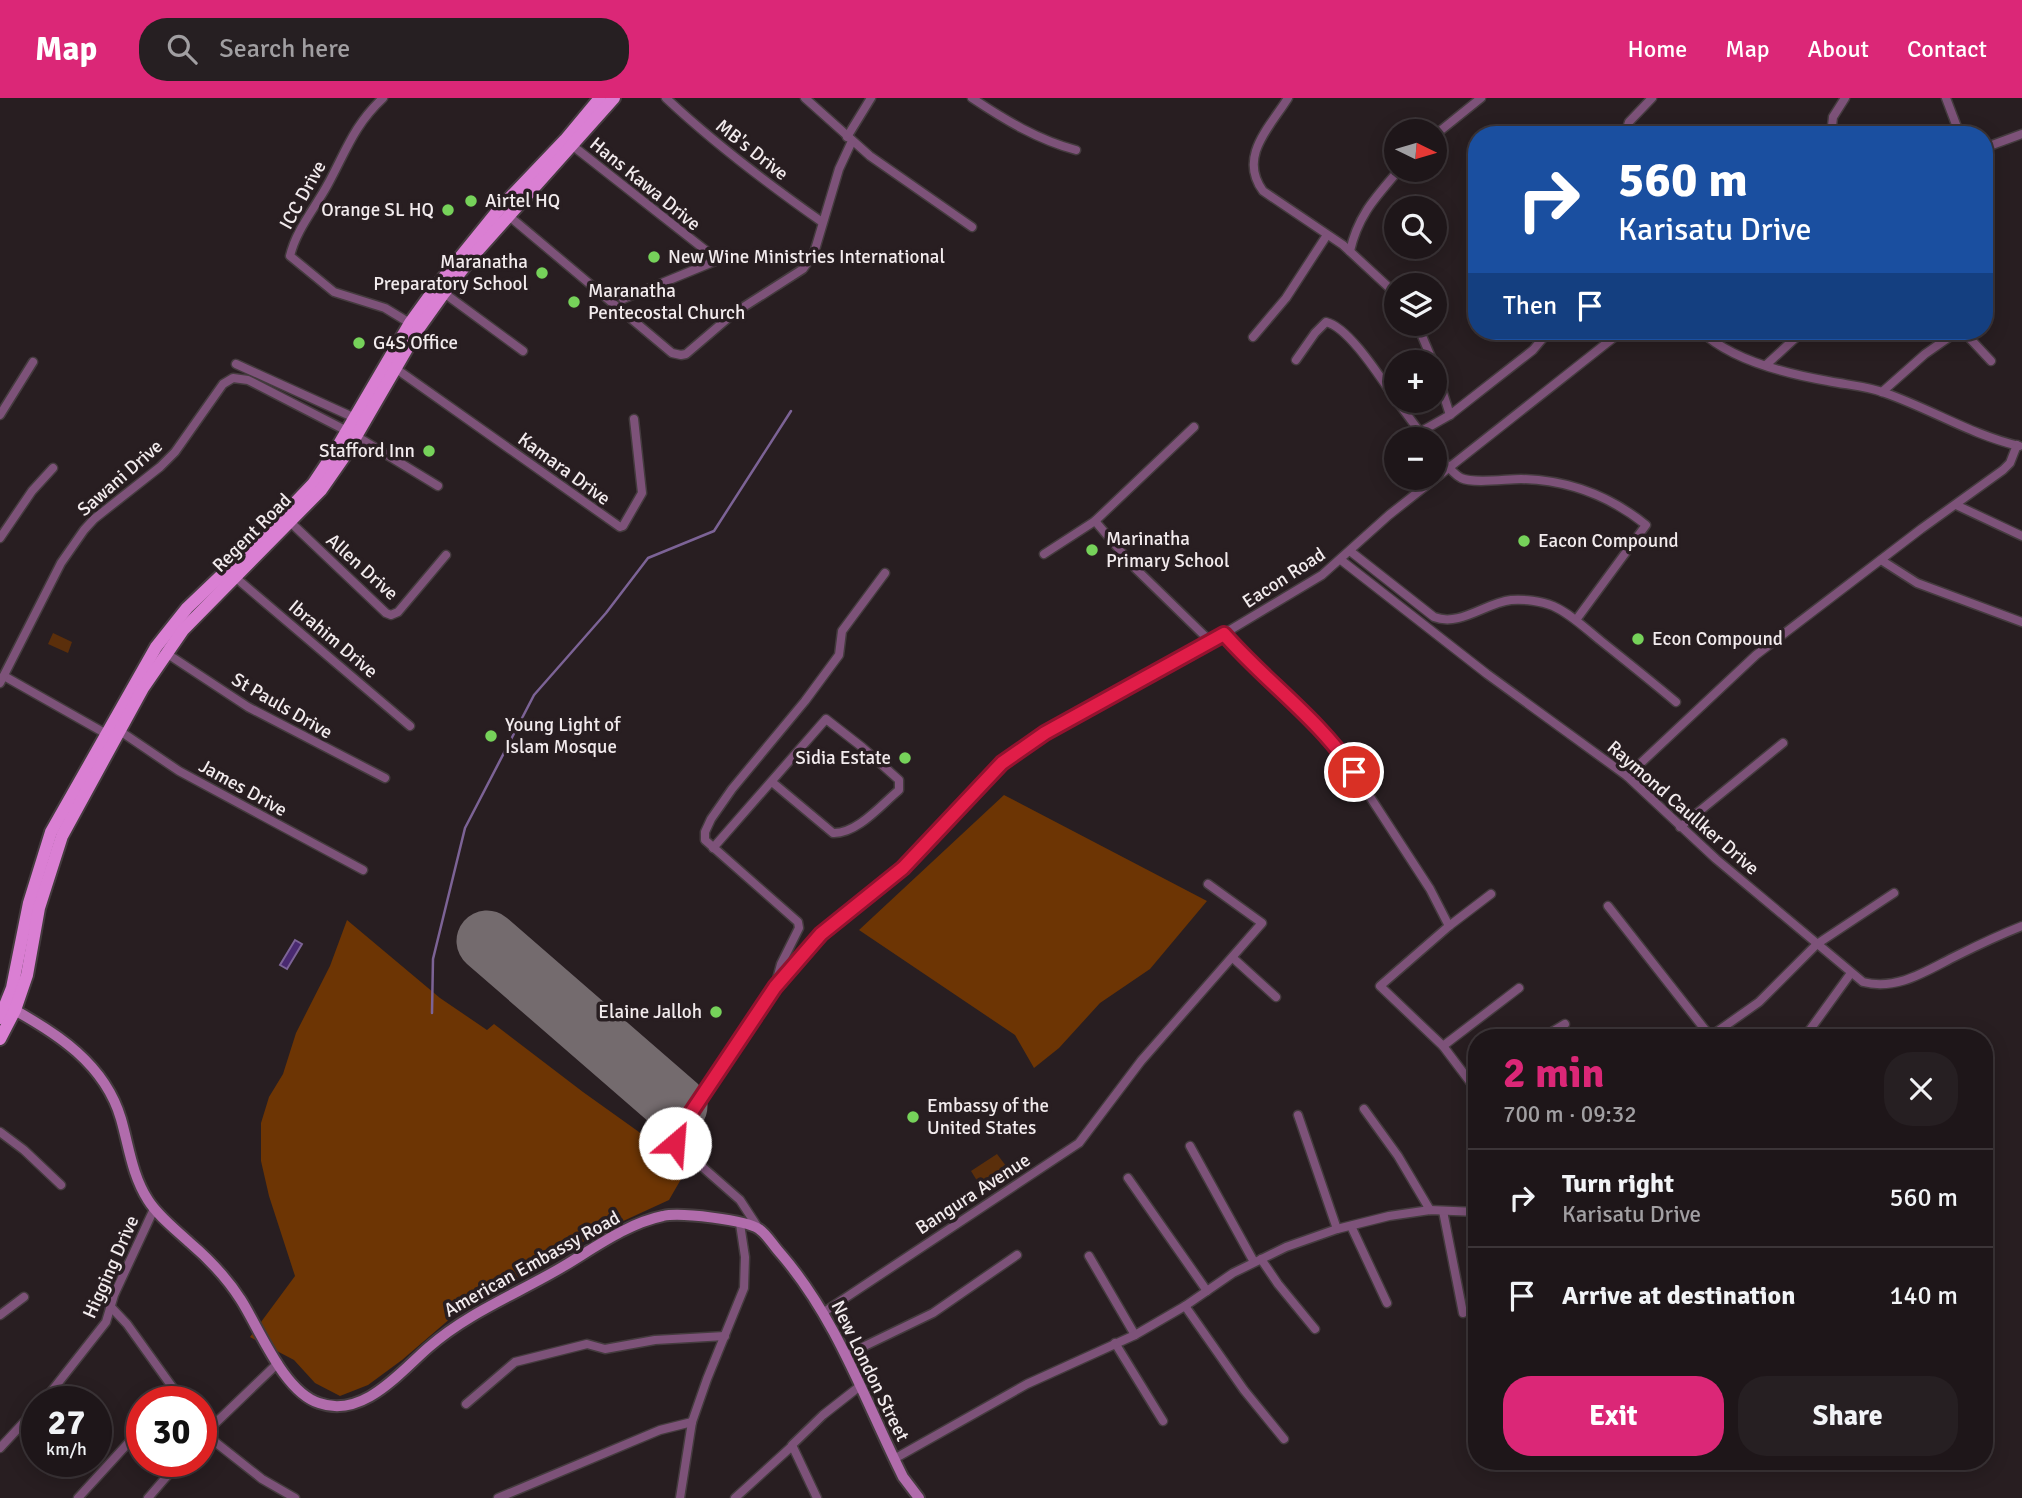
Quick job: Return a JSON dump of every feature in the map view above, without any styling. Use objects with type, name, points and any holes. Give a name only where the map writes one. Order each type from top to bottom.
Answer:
[{"type":"main road","name":"Regent Road","points":[[351,434],[355,418],[415,326],[468,254],[597,103],[614,98]]},
{"type":"main road","name":"Regent Road","points":[[0,1039],[27,975],[39,908],[62,836],[156,648],[204,592],[321,490],[351,434],[395,368],[415,326],[443,293],[468,254],[509,216],[573,146],[597,103]]},
{"type":"main road","name":"Regent Road","points":[[113,733],[166,653],[198,614],[286,519]]},
{"type":"main road","name":"Regent Road","points":[[0,1018],[11,1008]]},
{"type":"street","name":"ICC Drive","points":[[383,98],[365,114],[329,183],[293,243],[290,256],[334,292],[385,308],[415,326]]},
{"type":"street","name":"MB's Drive","points":[[666,98],[765,182],[822,222]]},
{"type":"street","points":[[805,98],[849,139],[972,227]]},
{"type":"street","points":[[509,216],[673,353],[686,354],[734,313],[800,272],[814,253],[849,139],[871,98]]},
{"type":"street","points":[[972,98],[1013,124],[1054,144],[1076,150]]},
{"type":"street","points":[[1288,98],[1255,152],[1251,163],[1255,180],[1263,191],[1350,251],[1384,283]]},
{"type":"street","points":[[1447,125],[1481,98]]},
{"type":"street","points":[[1628,126],[1652,98]]},
{"type":"street","points":[[1832,126],[1833,117],[1845,98]]},
{"type":"street","points":[[1946,98],[1957,126]]},
{"type":"street","points":[[1993,145],[2022,134]]},
{"type":"street","name":"Hans Kawa Drive","points":[[573,146],[718,260],[623,299]]},
{"type":"street","points":[[1350,251],[1358,222],[1388,182]]},
{"type":"street","points":[[1253,337],[1286,298],[1327,235]]},
{"type":"street","points":[[443,293],[523,351]]},
{"type":"street","points":[[1296,360],[1326,322],[1335,324],[1368,359],[1384,382]]},
{"type":"street","points":[[1434,427],[1533,350],[1541,340]]},
{"type":"street","name":"Eacon Road","points":[[759,1228],[740,1200],[700,1162],[675,1143],[676,1135],[775,987],[821,934],[903,868],[1002,763],[1045,733],[1211,642],[1322,575],[1389,515],[1611,340]]},
{"type":"street","points":[[1627,776],[1756,655],[2003,470],[2019,446],[1943,419],[1882,392],[1795,375],[1766,365],[1725,349],[1713,340]]},
{"type":"street","points":[[1766,365],[1792,340]]},
{"type":"street","points":[[1882,392],[1925,354],[1946,340]]},
{"type":"street","points":[[1969,340],[1991,361]]},
{"type":"street","points":[[0,415],[33,362]]},
{"type":"street","points":[[236,364],[355,418]]},
{"type":"street","name":"Kamara Drive","points":[[395,368],[620,527],[642,493],[634,419]]},
{"type":"street","name":"Sawani Drive","points":[[2,680],[61,563],[83,530],[175,452],[223,384],[233,378],[248,380],[351,434]]},
{"type":"street","points":[[1447,406],[1450,415]]},
{"type":"street","points":[[1044,554],[1095,521],[1194,427]]},
{"type":"street","points":[[351,434],[438,485]]},
{"type":"street","points":[[1447,463],[1465,480],[1546,481],[1590,492],[1628,510],[1646,524],[1576,620]]},
{"type":"street","points":[[0,538],[32,491],[53,468]]},
{"type":"street","points":[[1956,505],[2022,536]]},
{"type":"street","name":"Allen Drive","points":[[286,519],[391,615],[398,612],[446,555]]},
{"type":"street","points":[[1095,521],[1135,568],[1211,642]]},
{"type":"street","points":[[1350,551],[1434,617],[1442,620],[1458,618],[1493,604],[1514,600],[1554,606],[1576,620],[1676,702]]},
{"type":"street","name":"Raymond Caullker Drive","points":[[1341,560],[1497,682],[1627,776],[1680,827],[1863,982],[1874,985],[1900,983],[2022,926]]},
{"type":"street","points":[[1881,560],[1917,583],[2022,622]]},
{"type":"street","points":[[775,987],[781,964],[799,928],[798,922],[705,841],[705,832],[710,819],[732,789],[805,701],[839,655],[842,631],[885,573]]},
{"type":"street","name":"Ibrahim Drive","points":[[235,577],[410,726]]},
{"type":"street","points":[[1224,634],[1339,749],[1430,889],[1449,926]]},
{"type":"street","name":"St Pauls Drive","points":[[166,653],[248,708],[385,778]]},
{"type":"street","name":"James Drive","points":[[2,680],[113,733],[363,870]]},
{"type":"street","points":[[713,848],[826,719],[862,747],[899,780],[900,785],[899,790],[856,826],[841,833],[832,833],[772,782]]},
{"type":"street","points":[[1680,827],[1783,743]]},
{"type":"street","name":"Bangura Avenue","points":[[824,1312],[1079,1143],[1141,1061],[1262,923],[1209,884]]},
{"type":"street","points":[[1720,1029],[1759,1002],[1816,944],[1894,893]]},
{"type":"street","points":[[1468,1073],[1380,985],[1491,894]]},
{"type":"street","points":[[1608,906],[1703,1029]]},
{"type":"street","points":[[1233,958],[1276,997]]},
{"type":"street","points":[[1811,1029],[1851,973]]},
{"type":"street","points":[[1443,1046],[1519,988]]},
{"type":"street","name":"American Embassy Road","points":[[11,1008],[73,1048],[97,1072],[114,1100],[133,1168],[147,1199],[227,1281],[293,1385],[303,1395],[318,1403],[337,1406],[360,1402],[376,1392],[462,1321],[645,1222],[665,1215],[690,1214],[759,1228]]},
{"type":"street","points":[[1557,1029],[1565,1024]]},
{"type":"street","points":[[1364,1109],[1398,1156],[1430,1210]]},
{"type":"street","points":[[1298,1115],[1337,1229]]},
{"type":"street","points":[[0,1132],[24,1150],[61,1185]]},
{"type":"street","points":[[1190,1146],[1257,1260],[1315,1329]]},
{"type":"street","points":[[1128,1178],[1207,1291]]},
{"type":"street","name":"Higging Drive","points":[[56,1386],[103,1328],[135,1247],[155,1209]]},
{"type":"street","points":[[894,1460],[1027,1384],[1135,1335],[1257,1260],[1286,1247],[1337,1229],[1389,1216],[1430,1210],[1468,1212]]},
{"type":"street","points":[[1443,1211],[1463,1313]]},
{"type":"street","points":[[680,1498],[692,1422],[744,1288],[745,1257],[740,1224]]},
{"type":"street","points":[[1351,1226],[1387,1303]]},
{"type":"street","name":"New London Street","points":[[759,1228],[824,1312],[894,1460],[919,1498]]},
{"type":"street","points":[[846,1355],[933,1314],[1017,1255]]},
{"type":"street","points":[[1089,1256],[1135,1335]]},
{"type":"street","points":[[0,1315],[24,1297]]},
{"type":"street","points":[[110,1306],[127,1324],[171,1386]]},
{"type":"street","points":[[1185,1306],[1244,1390],[1284,1439]]},
{"type":"street","points":[[466,1404],[515,1362],[587,1344],[605,1349],[655,1339],[725,1336]]},
{"type":"street","points":[[1115,1343],[1163,1422]]},
{"type":"street","points":[[217,1422],[278,1363]]},
{"type":"street","points":[[736,1498],[823,1415],[860,1386]]},
{"type":"street","points":[[498,1498],[660,1430],[692,1422]]},
{"type":"street","points":[[0,1448],[21,1425]]},
{"type":"street","points":[[217,1444],[253,1472],[295,1498]]},
{"type":"street","points":[[78,1498],[126,1446]]},
{"type":"street","points":[[791,1447],[817,1498]]},
{"type":"street","points":[[148,1498],[166,1477]]},
{"type":"shaded area","points":[[53,633],[72,642],[68,653],[48,644]]},
{"type":"shaded area","points":[[1004,795],[1207,901],[1150,969],[1100,1003],[1059,1048],[1034,1068],[1015,1035],[859,930]]},
{"type":"shaded area","points":[[347,920],[440,998],[487,1030],[494,1024],[688,1167],[669,1200],[608,1228],[459,1311],[368,1385],[340,1396],[315,1383],[294,1360],[250,1337],[295,1276],[269,1196],[261,1161],[261,1123],[269,1097],[283,1074],[296,1033],[330,966]]},
{"type":"shaded area","points":[[295,940],[302,944],[287,969],[280,965]]},
{"type":"shaded area","points":[[997,1154],[1006,1166],[979,1184],[971,1171]]},
{"type":"waterway","points":[[432,1013],[433,959],[465,828],[534,695],[606,613],[648,558],[714,531],[791,411]]},
{"type":"runway","points":[[487,941],[677,1106]]},
{"type":"place","name":"Airtel HQ","points":[[471,201]]},
{"type":"place","name":"Orange SL HQ","points":[[448,210]]},
{"type":"place","name":"New Wine Ministries International","points":[[654,257]]},
{"type":"place","name":"Maranatha Preparatory School","points":[[542,273]]},
{"type":"place","name":"Maranatha Pentecostal Church","points":[[574,302]]},
{"type":"place","name":"G4S Office","points":[[359,343]]},
{"type":"place","name":"Stafford Inn","points":[[429,451]]},
{"type":"place","name":"Eacon Compound","points":[[1524,541]]},
{"type":"place","name":"Marinatha Primary School","points":[[1092,550]]},
{"type":"place","name":"Econ Compound","points":[[1638,639]]},
{"type":"place","name":"Young Light of Islam Mosque","points":[[491,736]]},
{"type":"place","name":"Sidia Estate","points":[[905,758]]},
{"type":"place","name":"Elaine Jalloh","points":[[716,1012]]},
{"type":"place","name":"Embassy of the United States","points":[[913,1117]]},
{"type":"route","points":[[675,1143],[676,1135],[775,987],[821,934],[903,868],[1002,763],[1045,733],[1224,634],[1339,749],[1354,772]]}]
